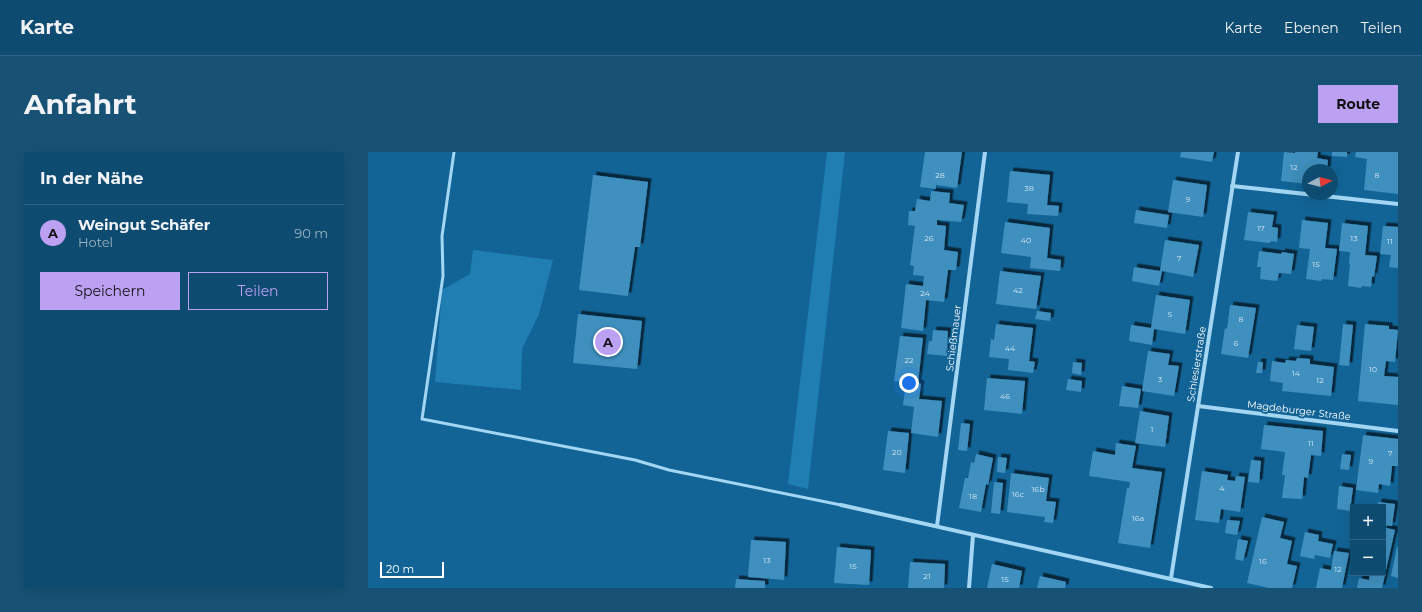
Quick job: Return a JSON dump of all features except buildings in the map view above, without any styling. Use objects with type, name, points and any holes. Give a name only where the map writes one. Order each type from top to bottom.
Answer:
[{"type":"street","name":"Schießmauer","points":[[937,526],[985,152]]},
{"type":"street","name":"Schlesierstraße","points":[[1171,578],[1238,152]]},
{"type":"street","points":[[1232,186],[1398,204]]},
{"type":"street","name":"Magdeburger Straße","points":[[1198,406],[1398,430]]},
{"type":"street","points":[[841,505],[1211,588]]},
{"type":"street","points":[[969,588],[972,535]]},
{"type":"lane","points":[[454,152],[442,236],[443,276],[422,419],[635,460],[669,470],[841,505]]},
{"type":"shaded area","points":[[827,152],[845,152],[808,489],[788,484]]},
{"type":"shaded area","points":[[473,250],[553,260],[539,314],[522,349],[521,390],[435,382],[442,290],[470,274]]},
{"type":"place","name":"Weingut Schäfer","points":[[608,342]]}]
